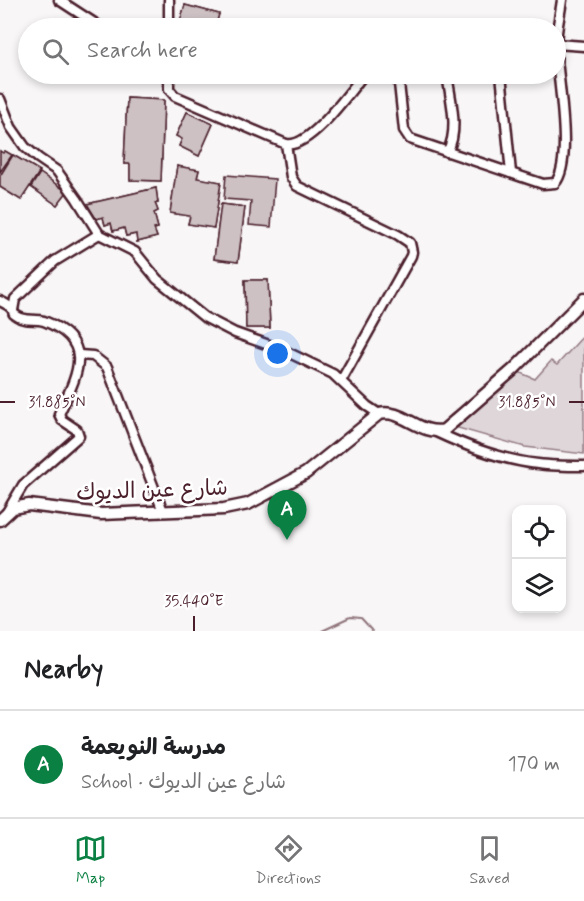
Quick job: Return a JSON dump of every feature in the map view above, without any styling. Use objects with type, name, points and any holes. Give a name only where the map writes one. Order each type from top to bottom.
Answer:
[{"type":"street","points":[[59,0],[87,18]]},
{"type":"street","points":[[169,0],[169,18]]},
{"type":"street","points":[[560,18],[562,0]]},
{"type":"street","points":[[566,45],[584,46]]},
{"type":"street","points":[[169,84],[169,89],[175,96],[286,144],[297,144],[308,138],[356,84]]},
{"type":"street","points":[[399,84],[402,120],[406,136],[410,139],[549,184],[555,183],[562,171],[564,152],[559,84]]},
{"type":"street","points":[[447,152],[453,141],[454,129],[448,84]]},
{"type":"street","points":[[502,84],[511,173]]},
{"type":"street","points":[[0,99],[3,115],[25,147],[57,171],[99,234],[135,252],[157,279],[204,317],[235,333],[283,350],[333,374],[367,406],[379,414],[389,413],[457,442],[508,459],[539,465],[584,466]]},
{"type":"street","points":[[286,144],[291,177],[297,186],[398,235],[412,247],[411,256],[387,302],[341,381]]},
{"type":"street","points":[[13,310],[15,299],[55,261],[99,234]]},
{"type":"street","points":[[436,432],[451,425],[490,392],[584,299]]},
{"type":"street","points":[[0,301],[13,310],[17,316],[45,322],[64,333],[77,347],[79,355],[78,367],[59,414],[62,420],[77,430],[79,436],[23,485],[3,516]]},
{"type":"street","points":[[79,355],[93,356],[107,367],[163,511]]},
{"type":"street","name":"شارع عين الديوك","points":[[3,516],[13,508],[29,505],[101,514],[224,509],[248,504],[306,473],[379,414]]},
{"type":"shaded area","points":[[584,335],[584,454],[525,447],[458,428],[458,423],[516,371],[535,379],[551,361],[557,365]]},
{"type":"building","points":[[185,5],[219,14],[218,18],[181,18]]},
{"type":"building","points":[[185,5],[219,14],[218,18],[181,18]]},
{"type":"building","points":[[127,98],[164,100],[161,181],[130,180],[130,164],[124,164]]},
{"type":"building","points":[[127,98],[164,100],[161,181],[130,180],[130,164],[124,164]]},
{"type":"building","points":[[187,112],[213,124],[199,156],[179,146],[182,139],[176,136]]},
{"type":"building","points":[[187,112],[213,124],[199,156],[179,146],[182,139],[176,136]]},
{"type":"building","points":[[0,151],[12,155],[0,172]]},
{"type":"building","points":[[0,151],[12,155],[0,172]]},
{"type":"building","points":[[13,155],[40,171],[21,200],[0,187],[0,176]]},
{"type":"building","points":[[13,155],[40,171],[21,200],[0,187],[0,176]]},
{"type":"building","points":[[177,166],[199,170],[197,178],[221,182],[214,228],[188,224],[190,216],[170,213]]},
{"type":"building","points":[[177,166],[199,170],[197,178],[221,182],[214,228],[188,224],[190,216],[170,213]]},
{"type":"building","points":[[40,173],[67,192],[57,205],[31,187]]},
{"type":"building","points":[[40,173],[67,192],[57,205],[31,187]]},
{"type":"building","points":[[226,175],[275,179],[271,227],[249,225],[251,201],[224,199]]},
{"type":"building","points":[[156,188],[158,203],[155,203],[158,211],[154,213],[158,228],[154,229],[157,237],[137,242],[136,234],[126,236],[124,228],[113,231],[111,223],[105,225],[103,217],[96,219],[87,204]]},
{"type":"building","points":[[156,188],[158,203],[155,203],[158,211],[154,213],[158,228],[154,229],[157,237],[137,242],[136,234],[126,236],[124,228],[113,231],[111,223],[105,225],[103,217],[96,219],[87,204]]},
{"type":"building","points":[[221,204],[245,207],[238,262],[214,259]]},
{"type":"building","points":[[221,204],[245,207],[238,262],[214,259]]},
{"type":"building","points":[[245,280],[268,280],[270,328],[246,328]]},
{"type":"building","points":[[245,280],[268,280],[270,328],[246,328]]},
{"type":"waterway","points":[[322,631],[350,618],[361,619],[372,631]]},
{"type":"place","name":"مدرسة النويعمة","points":[[287,540]]}]
